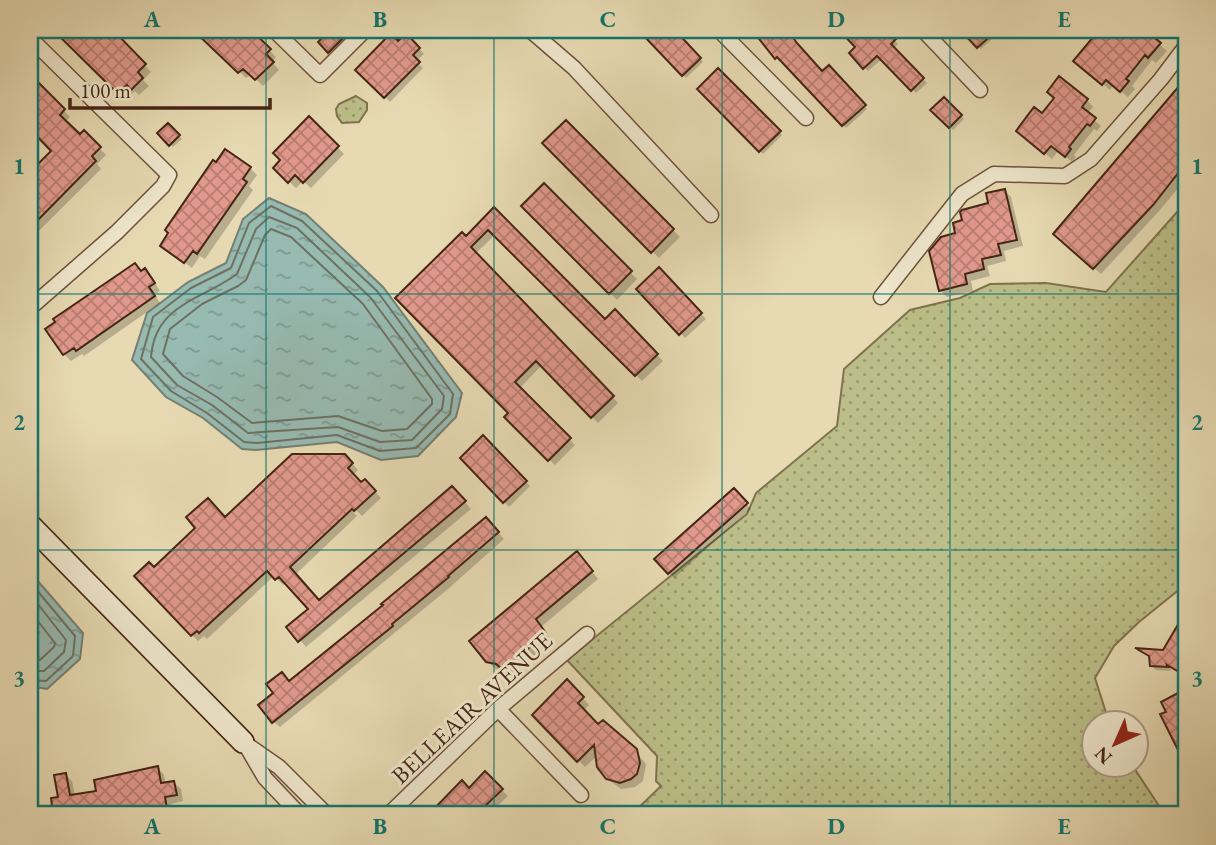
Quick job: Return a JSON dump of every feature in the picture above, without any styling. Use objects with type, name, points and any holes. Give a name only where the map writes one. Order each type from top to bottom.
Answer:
[{"type":"street","points":[[274,30],[320,75],[365,30]]},
{"type":"street","points":[[530,30],[573,68],[711,215]]},
{"type":"street","points":[[719,30],[807,118]]},
{"type":"street","points":[[923,30],[981,90]]},
{"type":"street","points":[[30,38],[169,175],[163,186],[117,232],[30,307]]},
{"type":"street","points":[[881,297],[962,194],[994,174],[1065,176],[1091,159],[1186,46]]},
{"type":"street","points":[[30,525],[243,742],[279,767],[327,815]]},
{"type":"street","name":"BELLEAIR AVENUE","points":[[388,815],[498,709],[587,634]]},
{"type":"street","points":[[498,709],[582,795]]},
{"type":"street","points":[[243,742],[265,778],[300,815]]},
{"type":"green space","points":[[356,96],[367,103],[367,110],[359,122],[342,123],[336,109],[339,104]]},
{"type":"green space","points":[[1186,202],[1186,584],[1114,646],[1095,678],[1105,708],[1080,708],[1080,778],[1141,778],[1165,815],[631,815],[661,786],[656,781],[657,756],[567,660],[747,514],[756,493],[837,426],[844,369],[910,310],[960,298],[990,284],[1046,283],[1106,292]]},
{"type":"water","points":[[269,198],[306,214],[383,287],[462,393],[456,417],[418,456],[381,460],[337,442],[242,449],[203,418],[166,397],[132,360],[147,313],[188,282],[226,263],[243,219]]},
{"type":"water","points":[[30,572],[83,633],[80,659],[47,689],[30,686]]},
{"type":"building","points":[[53,30],[103,30],[111,37],[116,33],[146,64],[138,72],[143,78],[131,90],[127,85],[118,94]]},
{"type":"building","points":[[193,30],[251,30],[271,49],[266,54],[274,62],[255,80],[243,69],[238,73]]},
{"type":"building","points":[[330,30],[339,30],[345,36],[328,53],[318,42]]},
{"type":"building","points":[[648,30],[675,30],[701,58],[682,76],[643,35]]},
{"type":"building","points":[[752,30],[789,30],[822,71],[829,65],[866,105],[842,126],[777,57],[775,59]]},
{"type":"building","points":[[839,30],[887,30],[896,39],[891,44],[924,78],[911,91],[877,56],[863,69],[849,53],[855,47]]},
{"type":"building","points":[[971,30],[997,30],[977,48],[965,35]]},
{"type":"building","points":[[1099,30],[1145,30],[1161,43],[1148,58],[1145,55],[1126,79],[1129,81],[1120,92],[1106,80],[1102,85],[1073,61]]},
{"type":"building","points":[[391,33],[398,41],[406,33],[420,48],[413,55],[420,62],[384,98],[355,70]]},
{"type":"building","points":[[718,68],[781,131],[759,152],[697,89]]},
{"type":"building","points":[[30,74],[65,109],[60,115],[80,134],[84,130],[101,147],[92,156],[96,161],[30,228],[30,172],[51,151],[30,129]]},
{"type":"building","points":[[1059,76],[1088,99],[1082,107],[1096,118],[1090,126],[1087,124],[1069,147],[1071,149],[1065,157],[1051,146],[1044,154],[1016,131],[1034,107],[1042,113],[1054,98],[1047,92]]},
{"type":"building","points":[[1186,78],[1186,163],[1153,205],[1093,269],[1053,234]]},
{"type":"building","points":[[944,97],[962,115],[949,128],[930,110]]},
{"type":"building","points":[[309,116],[339,146],[303,183],[295,175],[288,183],[273,168],[280,160],[273,153]]},
{"type":"building","points":[[566,120],[674,229],[651,253],[542,143]]},
{"type":"building","points":[[168,123],[180,135],[169,146],[157,133]]},
{"type":"building","points":[[225,149],[251,167],[243,179],[247,182],[197,254],[193,251],[184,263],[160,246],[168,233],[165,230],[213,160],[216,162]]},
{"type":"building","points":[[544,183],[632,271],[609,294],[521,206]]},
{"type":"building","points":[[1005,189],[1017,240],[998,244],[1001,255],[982,259],[984,269],[965,274],[967,284],[939,291],[929,251],[941,237],[955,233],[953,223],[962,220],[962,210],[988,203],[986,193]]},
{"type":"building","points":[[494,207],[605,319],[615,309],[658,354],[635,376],[488,230],[471,247],[614,396],[591,418],[536,361],[515,382],[571,438],[548,461],[504,417],[508,413],[395,298],[462,232],[466,236]]},
{"type":"building","points":[[135,263],[141,271],[145,268],[155,283],[149,287],[155,296],[76,351],[74,348],[63,355],[45,329],[55,322],[53,319]]},
{"type":"building","points":[[659,267],[702,313],[679,335],[636,289]]},
{"type":"building","points":[[483,435],[527,481],[503,503],[460,458]]},
{"type":"building","points":[[292,454],[345,454],[353,463],[348,468],[361,482],[365,479],[376,491],[354,511],[352,509],[290,567],[319,600],[452,486],[466,501],[298,642],[286,627],[308,609],[279,577],[275,580],[267,571],[199,633],[197,631],[191,636],[134,576],[149,562],[154,567],[195,528],[186,517],[208,498],[225,517]]},
{"type":"building","points":[[734,488],[748,503],[668,574],[654,559]]},
{"type":"building","points":[[486,517],[499,532],[392,624],[393,626],[272,723],[258,705],[273,693],[266,684],[282,672],[289,681]]},
{"type":"building","points":[[577,551],[593,571],[536,619],[546,633],[503,670],[496,664],[486,662],[469,641]]},
{"type":"building","points":[[1186,611],[1186,676],[1167,665],[1168,667],[1150,666],[1149,656],[1135,648],[1163,650]]},
{"type":"building","points":[[567,679],[584,697],[578,703],[598,724],[603,720],[637,749],[640,763],[637,774],[631,779],[620,783],[606,779],[597,767],[594,745],[577,762],[532,715]]},
{"type":"building","points":[[1180,692],[1186,705],[1186,766],[1160,714],[1166,712],[1161,702]]},
{"type":"building","points":[[158,766],[161,783],[174,781],[177,795],[165,797],[168,815],[30,815],[30,810],[52,806],[51,798],[58,797],[54,775],[66,773],[70,795],[96,791],[94,780]]},
{"type":"building","points":[[485,771],[503,789],[486,805],[489,808],[482,815],[428,815],[462,780],[469,788]]}]
